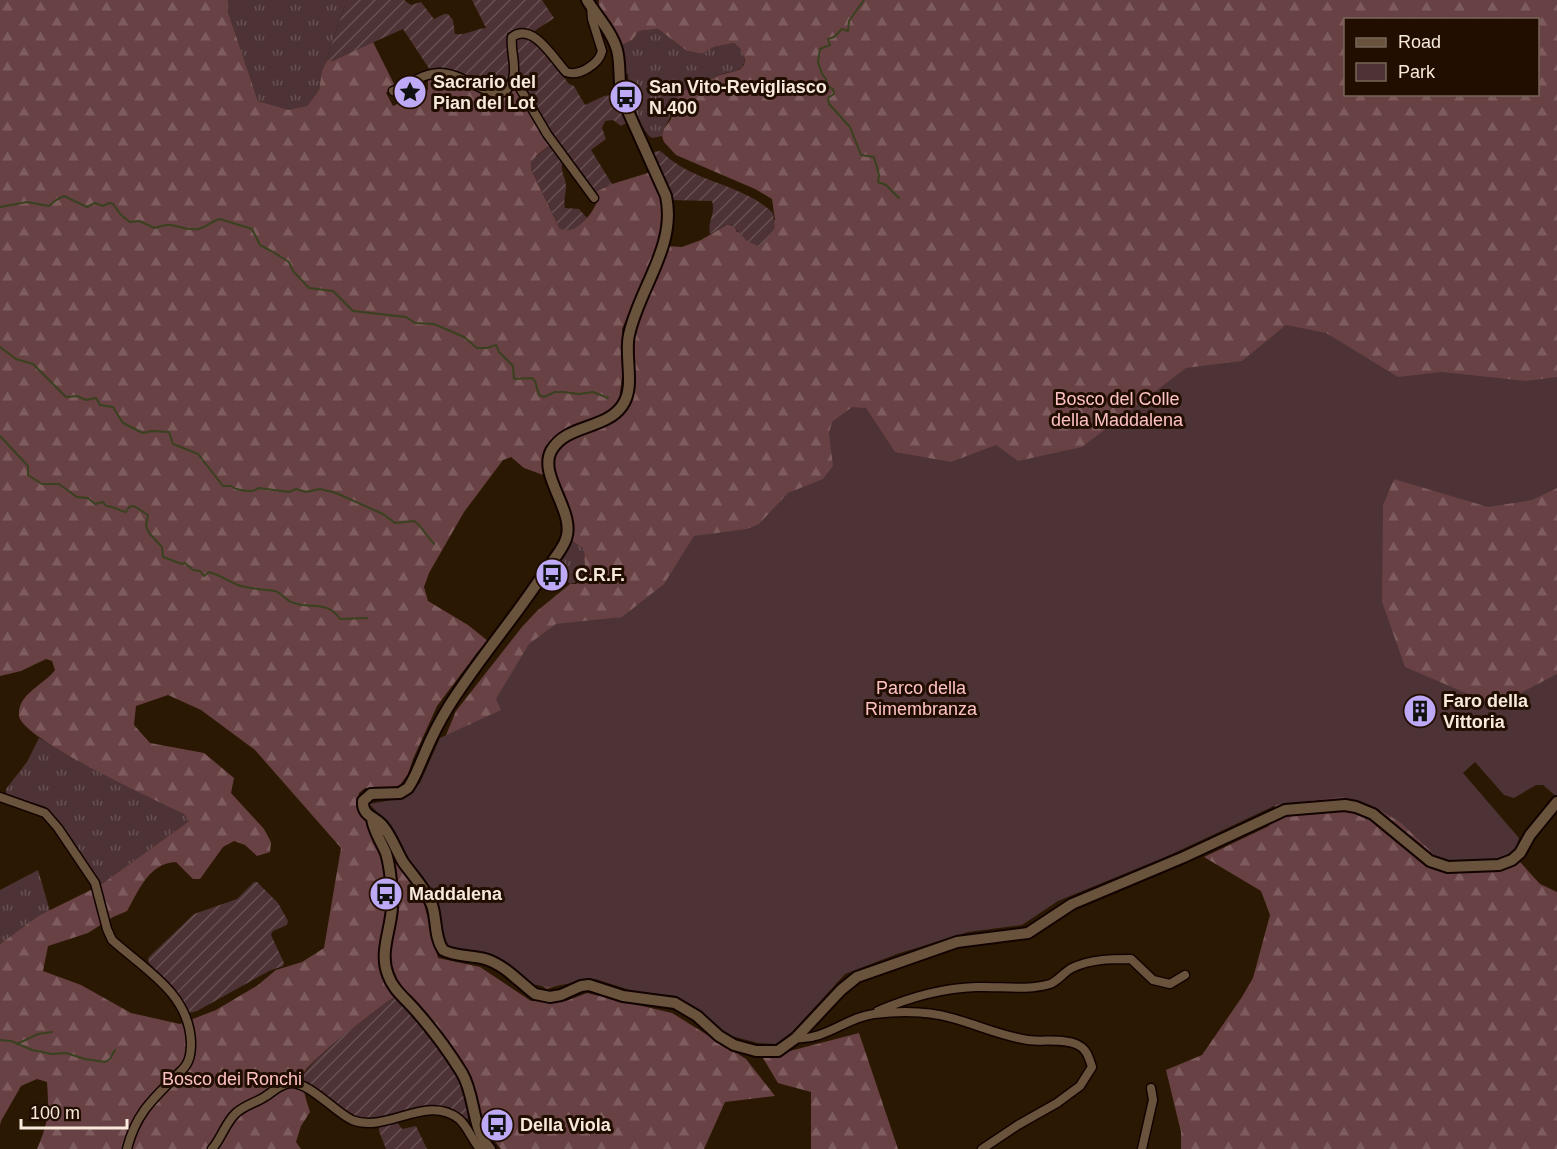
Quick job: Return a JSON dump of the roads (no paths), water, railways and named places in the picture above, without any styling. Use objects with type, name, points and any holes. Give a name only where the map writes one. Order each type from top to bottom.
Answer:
[{"type":"street","points":[[589,3],[602,51],[595,63],[579,72],[570,74],[566,72],[538,40],[526,32],[512,37],[511,43],[514,78],[547,134],[594,198]]},
{"type":"street","points":[[589,3],[617,49],[622,98],[666,196],[667,228],[629,335],[627,396],[621,408],[609,419],[574,431],[551,451],[548,466],[565,515],[566,539],[520,610],[448,708],[408,788],[400,794],[370,794],[363,801],[364,810],[372,819],[381,824],[405,864],[425,891],[435,915],[438,940],[443,950],[473,956],[496,964],[542,997],[561,995],[589,985],[623,996],[675,1003],[697,1016],[719,1035],[742,1048],[756,1051],[778,1051],[796,1038],[841,990],[857,977],[957,942],[1028,933],[1082,899],[1194,852],[1285,810],[1345,805],[1356,807],[1372,814],[1430,861],[1448,867],[1499,865],[1512,860],[1520,854],[1530,835],[1557,802]]},
{"type":"street","points":[[393,92],[429,75],[442,73],[497,93],[507,90],[514,78]]},
{"type":"street","points":[[0,797],[45,813],[58,828],[94,883],[112,940],[172,992],[188,1024],[191,1049],[188,1063],[142,1111],[127,1149]]},
{"type":"street","points":[[372,819],[387,859],[392,900],[385,947],[387,973],[393,986],[416,1011],[462,1073],[478,1131],[490,1149]]},
{"type":"street","points":[[796,1038],[808,1040],[902,1000],[936,992],[972,987],[1028,988],[1052,984],[1071,969],[1096,960],[1131,959],[1153,980],[1170,984],[1185,975]]},
{"type":"street","points":[[872,1014],[912,1012],[951,1017],[990,1031],[1028,1040],[1060,1041],[1079,1045],[1089,1054],[1092,1067],[1080,1086],[1057,1103],[982,1149]]},
{"type":"street","points":[[212,1149],[239,1111],[262,1099],[283,1084],[294,1083],[305,1087],[344,1115],[358,1122],[382,1121],[427,1110],[444,1112],[463,1124],[480,1149]]},
{"type":"street","points":[[1142,1149],[1154,1100],[1151,1088]]},
{"type":"waterway","points":[[864,0],[849,21],[848,31],[842,29],[834,37],[828,39],[830,45],[820,49],[818,62],[827,86],[833,89],[834,94],[828,98],[829,104],[850,127],[861,155],[874,157],[879,175],[878,182],[886,185],[899,198]]},
{"type":"waterway","points":[[0,207],[27,202],[49,206],[64,196],[87,207],[95,203],[103,206],[113,204],[130,222],[139,221],[155,228],[172,225],[186,229],[198,229],[220,219],[252,229],[260,245],[271,251]]},
{"type":"waterway","points":[[273,252],[289,262],[293,271],[309,288],[333,291],[353,311],[406,317],[415,323],[434,324],[464,337],[477,348],[496,345],[499,352],[513,366],[514,379],[532,378],[539,395],[544,397],[555,392],[579,394],[593,392],[608,398]]},
{"type":"waterway","points":[[0,347],[16,359],[33,364],[66,397],[77,396],[86,400],[96,398],[100,405],[113,407],[123,423],[143,433],[169,432],[173,444],[198,454],[223,486],[247,491],[259,488],[289,492],[296,489],[306,492],[320,489],[336,493],[383,514],[395,523],[414,521],[434,544]]},
{"type":"waterway","points":[[0,436],[28,466],[28,475],[42,484],[59,484],[77,497],[88,498],[95,504],[103,502],[106,506],[126,512],[129,507],[134,506],[148,515],[146,526],[149,533],[162,547],[163,557],[185,563],[193,570],[200,571],[204,576],[209,572],[242,586],[275,591],[289,601],[300,605],[330,609],[340,619],[367,618]]},
{"type":"waterway","points":[[17,1044],[38,1034],[52,1032]]},
{"type":"waterway","points":[[0,1040],[11,1041],[32,1050],[52,1054],[66,1053],[105,1062],[110,1059],[115,1050]]},
{"type":"place","name":"Sacrario del Pian del Lot","points":[[410,92]]},
{"type":"place","name":"San Vito-Revigliasco N.400","points":[[626,97]]},
{"type":"place","name":"C.R.F.","points":[[552,575]]},
{"type":"place","name":"Faro della Vittoria","points":[[1420,711]]},
{"type":"place","name":"Maddalena","points":[[386,894]]},
{"type":"place","name":"Della Viola","points":[[497,1125]]},
{"type":"park label","name":"Bosco del Colle della Maddalena","points":[[1117,409]]},
{"type":"park label","name":"Parco della Rimembranza","points":[[921,698]]},
{"type":"park label","name":"Bosco dei Ronchi","points":[[232,1079]]}]
